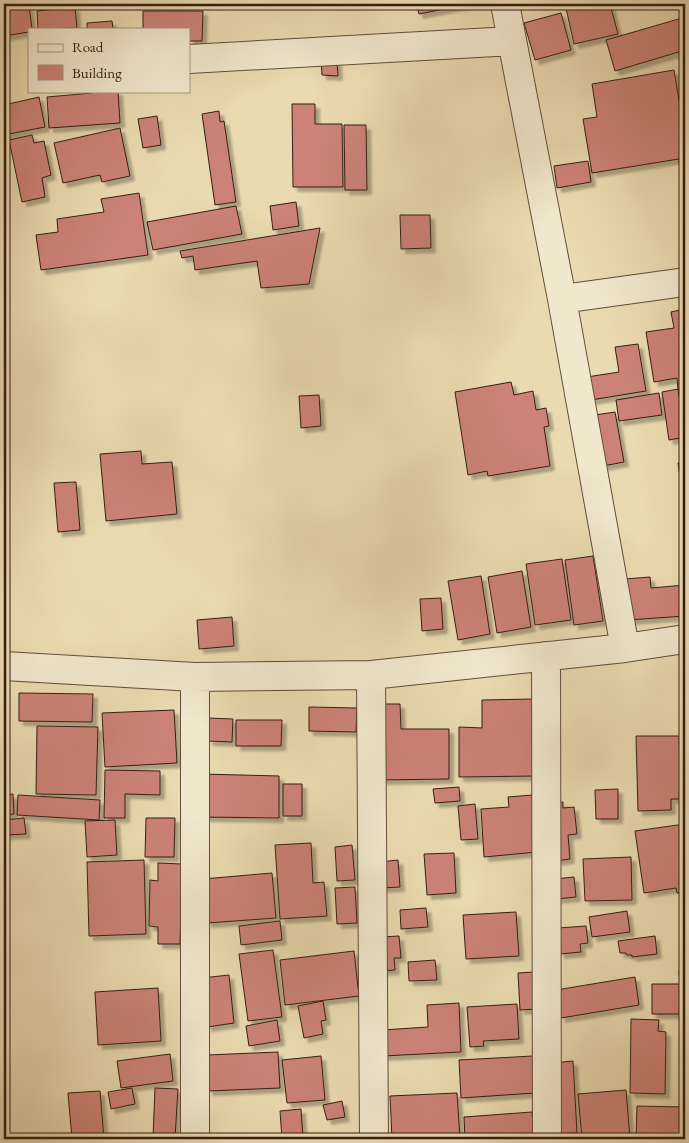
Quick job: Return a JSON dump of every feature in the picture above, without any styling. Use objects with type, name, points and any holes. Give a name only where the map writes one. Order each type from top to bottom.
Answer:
[{"type":"street","points":[[505,4],[562,299],[625,648]]},
{"type":"street","points":[[190,59],[512,41]]},
{"type":"street","points":[[562,299],[685,282]]},
{"type":"street","points":[[4,666],[195,677],[371,675],[685,640]]},
{"type":"street","points":[[546,656],[547,1139]]},
{"type":"street","points":[[371,675],[374,1139]]},
{"type":"street","points":[[195,677],[195,1139]]},
{"type":"building","points":[[416,4],[469,4],[419,14]]},
{"type":"building","points":[[585,4],[610,4],[618,34],[574,44],[566,8]]},
{"type":"building","points":[[29,6],[32,28],[28,28],[28,32],[4,36],[4,11]]},
{"type":"building","points":[[75,7],[77,28],[38,28],[37,11]]},
{"type":"building","points":[[143,11],[203,11],[202,41],[190,41],[190,28],[143,28]]},
{"type":"building","points":[[561,13],[571,50],[535,60],[524,23]]},
{"type":"building","points":[[682,18],[685,28],[685,50],[615,71],[606,40]]},
{"type":"building","points":[[112,21],[113,28],[87,28],[87,23]]},
{"type":"building","points":[[321,61],[337,61],[338,76],[322,75]]},
{"type":"building","points":[[674,70],[685,136],[685,158],[592,173],[583,119],[597,117],[592,84]]},
{"type":"building","points":[[118,92],[120,123],[49,128],[47,97]]},
{"type":"building","points":[[39,97],[45,127],[4,135],[4,105]]},
{"type":"building","points":[[292,104],[315,104],[315,124],[342,124],[343,187],[293,187]]},
{"type":"building","points":[[219,111],[220,122],[224,121],[236,202],[215,205],[202,114]]},
{"type":"building","points":[[157,116],[161,145],[143,148],[138,119]]},
{"type":"building","points":[[344,125],[366,125],[367,190],[345,190]]},
{"type":"building","points":[[120,128],[130,176],[102,182],[100,175],[63,183],[54,143]]},
{"type":"building","points":[[32,135],[34,143],[44,141],[51,175],[42,178],[45,197],[22,202],[9,140]]},
{"type":"building","points":[[685,160],[685,201],[679,161]]},
{"type":"building","points":[[588,161],[591,182],[557,188],[554,166]]},
{"type":"building","points":[[139,193],[148,255],[41,270],[36,235],[58,232],[57,219],[104,212],[101,199]]},
{"type":"building","points":[[296,202],[299,226],[273,230],[270,206]]},
{"type":"building","points":[[236,206],[242,234],[153,250],[147,222]]},
{"type":"building","points":[[400,215],[430,215],[431,248],[401,249]]},
{"type":"building","points":[[320,228],[309,284],[261,288],[257,261],[195,270],[193,256],[182,258],[180,251]]},
{"type":"building","points":[[685,309],[685,388],[678,389],[677,378],[654,382],[646,332],[674,328],[671,312]]},
{"type":"building","points":[[638,344],[646,391],[591,400],[587,377],[619,372],[615,347]]},
{"type":"building","points":[[511,382],[514,395],[533,391],[536,410],[546,408],[549,426],[544,427],[550,466],[488,476],[487,471],[468,475],[455,392]]},
{"type":"building","points":[[678,389],[685,437],[669,440],[662,392]]},
{"type":"building","points":[[659,393],[662,415],[619,421],[616,400]]},
{"type":"building","points":[[319,395],[321,426],[301,428],[299,396]]},
{"type":"building","points":[[615,412],[624,462],[603,466],[595,415]]},
{"type":"building","points":[[141,451],[142,464],[172,462],[177,514],[106,521],[100,454]]},
{"type":"building","points":[[685,462],[685,510],[678,463]]},
{"type":"building","points":[[76,482],[80,530],[58,532],[54,483]]},
{"type":"building","points":[[593,556],[603,621],[574,625],[565,560]]},
{"type":"building","points":[[562,559],[571,620],[535,625],[526,564]]},
{"type":"building","points":[[522,571],[531,627],[497,633],[488,577]]},
{"type":"building","points":[[481,576],[490,634],[458,640],[448,581]]},
{"type":"building","points":[[650,577],[651,588],[685,585],[685,616],[628,620],[625,579]]},
{"type":"building","points":[[441,598],[443,629],[422,631],[420,599]]},
{"type":"building","points":[[232,617],[234,646],[199,649],[197,620]]},
{"type":"building","points":[[19,693],[93,694],[92,722],[19,721]]},
{"type":"building","points":[[534,699],[535,776],[459,777],[459,727],[482,728],[482,700]]},
{"type":"building","points":[[376,704],[400,704],[401,729],[449,729],[449,779],[377,780]]},
{"type":"building","points":[[309,707],[357,708],[356,732],[309,731]]},
{"type":"building","points":[[174,710],[177,763],[105,767],[102,713]]},
{"type":"building","points":[[208,718],[233,719],[232,742],[208,741]]},
{"type":"building","points":[[236,720],[282,720],[281,746],[236,746]]},
{"type":"building","points":[[37,726],[98,727],[96,795],[36,794]]},
{"type":"building","points":[[636,736],[685,736],[685,799],[671,799],[671,810],[638,811]]},
{"type":"building","points":[[105,770],[160,771],[160,795],[125,794],[125,818],[104,818]]},
{"type":"building","points":[[202,774],[279,776],[279,818],[201,817]]},
{"type":"building","points":[[283,784],[302,784],[302,816],[283,816]]},
{"type":"building","points":[[459,787],[460,801],[435,803],[433,789]]},
{"type":"building","points":[[618,789],[618,819],[596,819],[595,790]]},
{"type":"building","points":[[13,794],[14,814],[4,815],[4,795]]},
{"type":"building","points":[[18,795],[100,800],[99,820],[17,815]]},
{"type":"building","points":[[532,795],[537,852],[484,857],[481,809],[509,807],[508,797]]},
{"type":"building","points":[[563,802],[563,808],[574,807],[577,834],[568,835],[570,859],[556,861],[551,803]]},
{"type":"building","points":[[475,804],[478,839],[461,840],[458,806]]},
{"type":"building","points":[[24,818],[26,834],[4,835],[4,820]]},
{"type":"building","points":[[146,818],[175,818],[174,857],[145,857]]},
{"type":"building","points":[[115,820],[117,855],[87,857],[85,821]]},
{"type":"building","points":[[685,824],[685,891],[677,893],[676,888],[644,893],[635,831]]},
{"type":"building","points":[[311,843],[313,883],[324,882],[327,916],[280,919],[275,845]]},
{"type":"building","points":[[352,845],[355,880],[337,881],[335,847]]},
{"type":"building","points":[[454,853],[456,893],[427,895],[424,854]]},
{"type":"building","points":[[631,857],[632,900],[585,901],[583,859]]},
{"type":"building","points":[[144,860],[146,934],[89,936],[87,862]]},
{"type":"building","points":[[398,860],[400,887],[381,888],[380,862]]},
{"type":"building","points":[[158,863],[182,864],[180,944],[158,944],[158,927],[149,926],[150,880],[158,881]]},
{"type":"building","points":[[272,873],[276,918],[207,923],[203,879]]},
{"type":"building","points":[[574,877],[576,897],[556,899],[554,879]]},
{"type":"building","points":[[355,887],[357,923],[337,924],[335,888]]},
{"type":"building","points":[[426,908],[428,927],[401,929],[400,910]]},
{"type":"building","points":[[627,911],[630,932],[592,937],[589,917]]},
{"type":"building","points":[[516,912],[519,956],[466,959],[463,915]]},
{"type":"building","points":[[280,921],[282,940],[241,945],[239,926]]},
{"type":"building","points":[[586,926],[588,943],[580,944],[581,952],[560,954],[558,928]]},
{"type":"building","points":[[399,936],[401,958],[394,958],[395,970],[383,971],[381,937]]},
{"type":"building","points":[[655,936],[657,954],[632,957],[632,955],[627,955],[626,953],[620,953],[618,941]]},
{"type":"building","points":[[273,950],[282,1017],[248,1021],[239,954]]},
{"type":"building","points":[[354,951],[359,996],[285,1005],[280,960]]},
{"type":"building","points":[[435,960],[437,980],[409,981],[408,962]]},
{"type":"building","points":[[679,971],[685,971],[685,1014],[652,1014],[652,984],[680,984]]},
{"type":"building","points":[[534,972],[536,1009],[520,1010],[518,973]]},
{"type":"building","points":[[229,975],[234,1023],[207,1027],[202,978]]},
{"type":"building","points":[[635,977],[639,1005],[561,1018],[556,990]]},
{"type":"building","points":[[158,988],[161,1041],[98,1045],[95,992]]},
{"type":"building","points":[[323,1001],[326,1020],[321,1021],[323,1034],[304,1038],[298,1006]]},
{"type":"building","points":[[459,1003],[461,1052],[383,1056],[382,1030],[428,1027],[427,1005]]},
{"type":"building","points":[[517,1004],[519,1039],[483,1041],[484,1046],[470,1047],[467,1007]]},
{"type":"building","points":[[631,1019],[659,1020],[658,1031],[666,1032],[665,1094],[630,1093]]},
{"type":"building","points":[[277,1020],[280,1041],[249,1046],[246,1026]]},
{"type":"building","points":[[278,1052],[280,1088],[208,1091],[207,1055]]},
{"type":"building","points":[[170,1054],[173,1081],[121,1088],[117,1061]]},
{"type":"building","points":[[321,1056],[325,1100],[287,1103],[282,1060]]},
{"type":"building","points":[[533,1056],[535,1093],[461,1098],[459,1060]]},
{"type":"building","points":[[573,1061],[577,1133],[556,1134],[552,1063]]},
{"type":"building","points":[[132,1088],[135,1104],[111,1109],[108,1092]]},
{"type":"building","points":[[155,1088],[178,1089],[175,1138],[153,1137]]},
{"type":"building","points":[[626,1090],[630,1139],[582,1139],[578,1094]]},
{"type":"building","points":[[100,1091],[104,1139],[72,1139],[68,1093]]},
{"type":"building","points":[[457,1093],[460,1139],[392,1139],[390,1096]]},
{"type":"building","points":[[342,1101],[345,1117],[327,1120],[323,1105]]},
{"type":"building","points":[[637,1106],[685,1107],[685,1139],[636,1139]]},
{"type":"building","points":[[301,1109],[303,1139],[282,1139],[280,1111]]},
{"type":"building","points":[[532,1112],[534,1139],[465,1139],[464,1117]]}]
